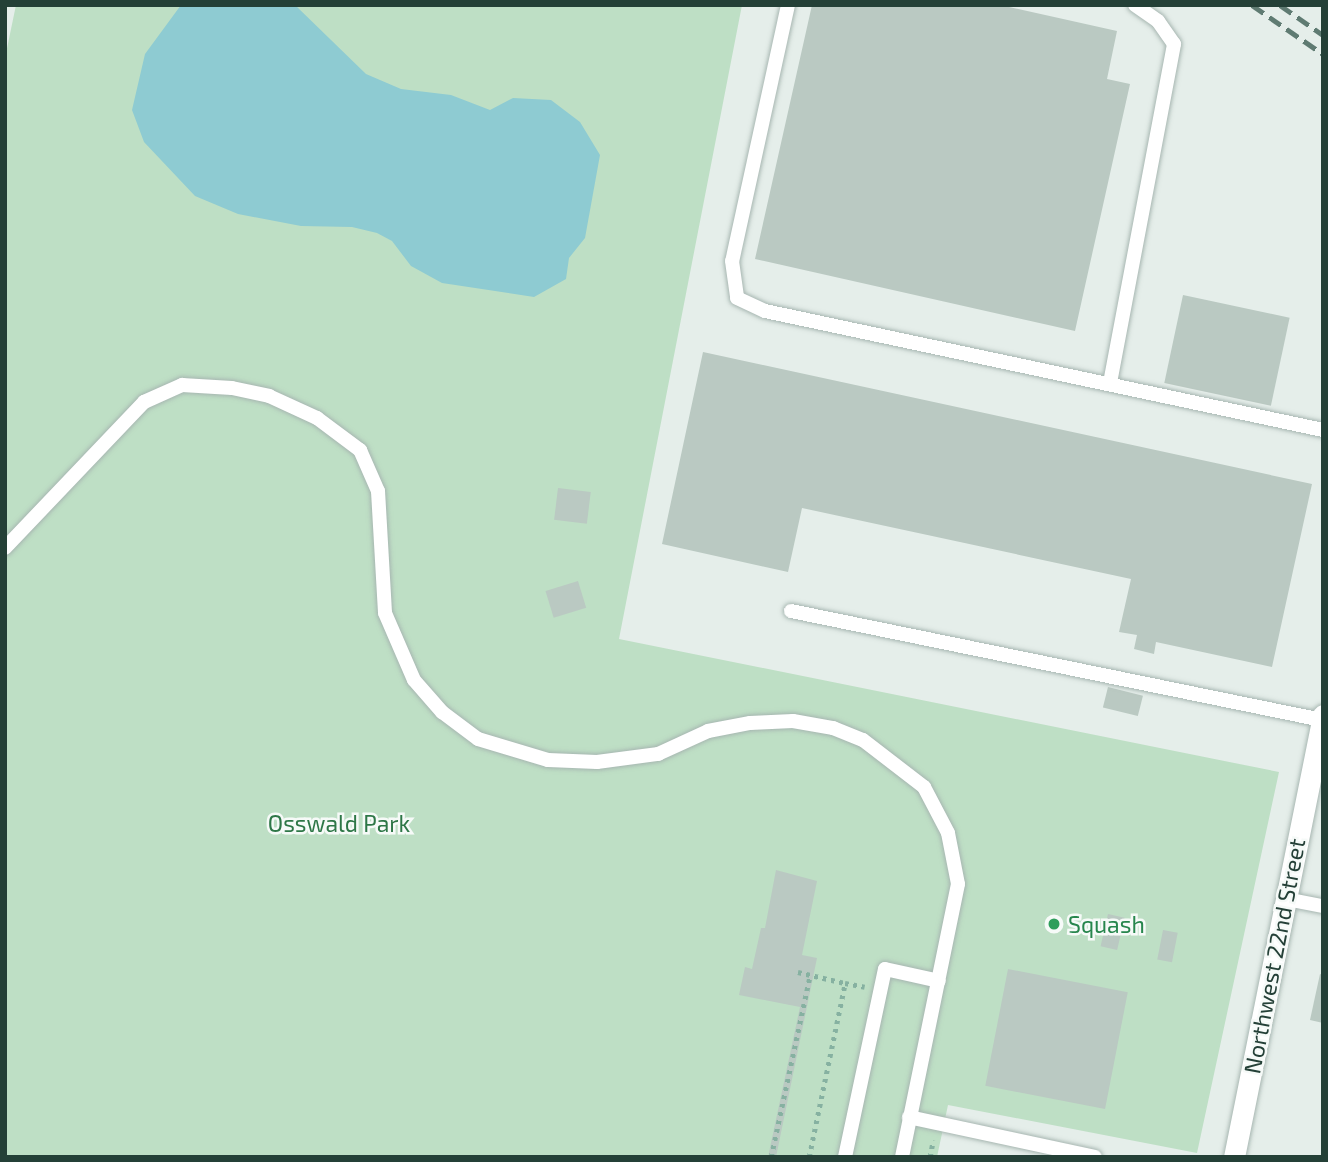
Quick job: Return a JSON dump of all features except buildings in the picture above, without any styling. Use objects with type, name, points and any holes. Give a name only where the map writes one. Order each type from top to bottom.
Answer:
[{"type":"street","name":"Northwest 22nd Street","points":[[1234,1157],[1286,899],[1318,766],[1322,718]]},
{"type":"lane","points":[[788,5],[732,261],[737,298],[765,311],[1323,430]]},
{"type":"lane","points":[[1110,383],[1174,44],[1158,21],[1135,5]]},
{"type":"lane","points":[[5,548],[144,402],[182,385],[203,383],[269,396],[317,418],[360,450],[378,491],[385,612],[414,680],[442,712],[478,739],[548,760],[597,762],[658,754],[708,731],[750,723],[793,721],[833,728],[863,740],[924,787],[948,833],[958,884],[902,1157]]},
{"type":"lane","points":[[791,611],[1322,718]]},
{"type":"lane","points":[[1286,899],[1323,906]]},
{"type":"lane","points":[[845,1157],[885,969],[939,981]]},
{"type":"lane","points":[[909,1117],[1095,1157]]},
{"type":"path","points":[[798,972],[881,991]]},
{"type":"path","points":[[771,1157],[810,975]]},
{"type":"path","points":[[809,1157],[845,982]]},
{"type":"green space","name":"Osswald Park","points":[[16,5],[742,5],[619,639],[1279,772],[1197,1153],[948,1105],[937,1157],[5,1157],[5,58]]},
{"type":"water","points":[[181,5],[295,5],[366,74],[401,89],[451,95],[490,110],[513,98],[551,100],[580,122],[600,155],[585,238],[569,258],[566,279],[534,297],[442,283],[411,266],[392,241],[377,233],[352,227],[301,226],[238,214],[195,196],[144,142],[132,110],[145,54]]},
{"type":"railway","points":[[1252,5],[1323,54]]},
{"type":"railway","points":[[1280,5],[1323,35]]},
{"type":"place","name":"Squash","points":[[1054,924]]}]
